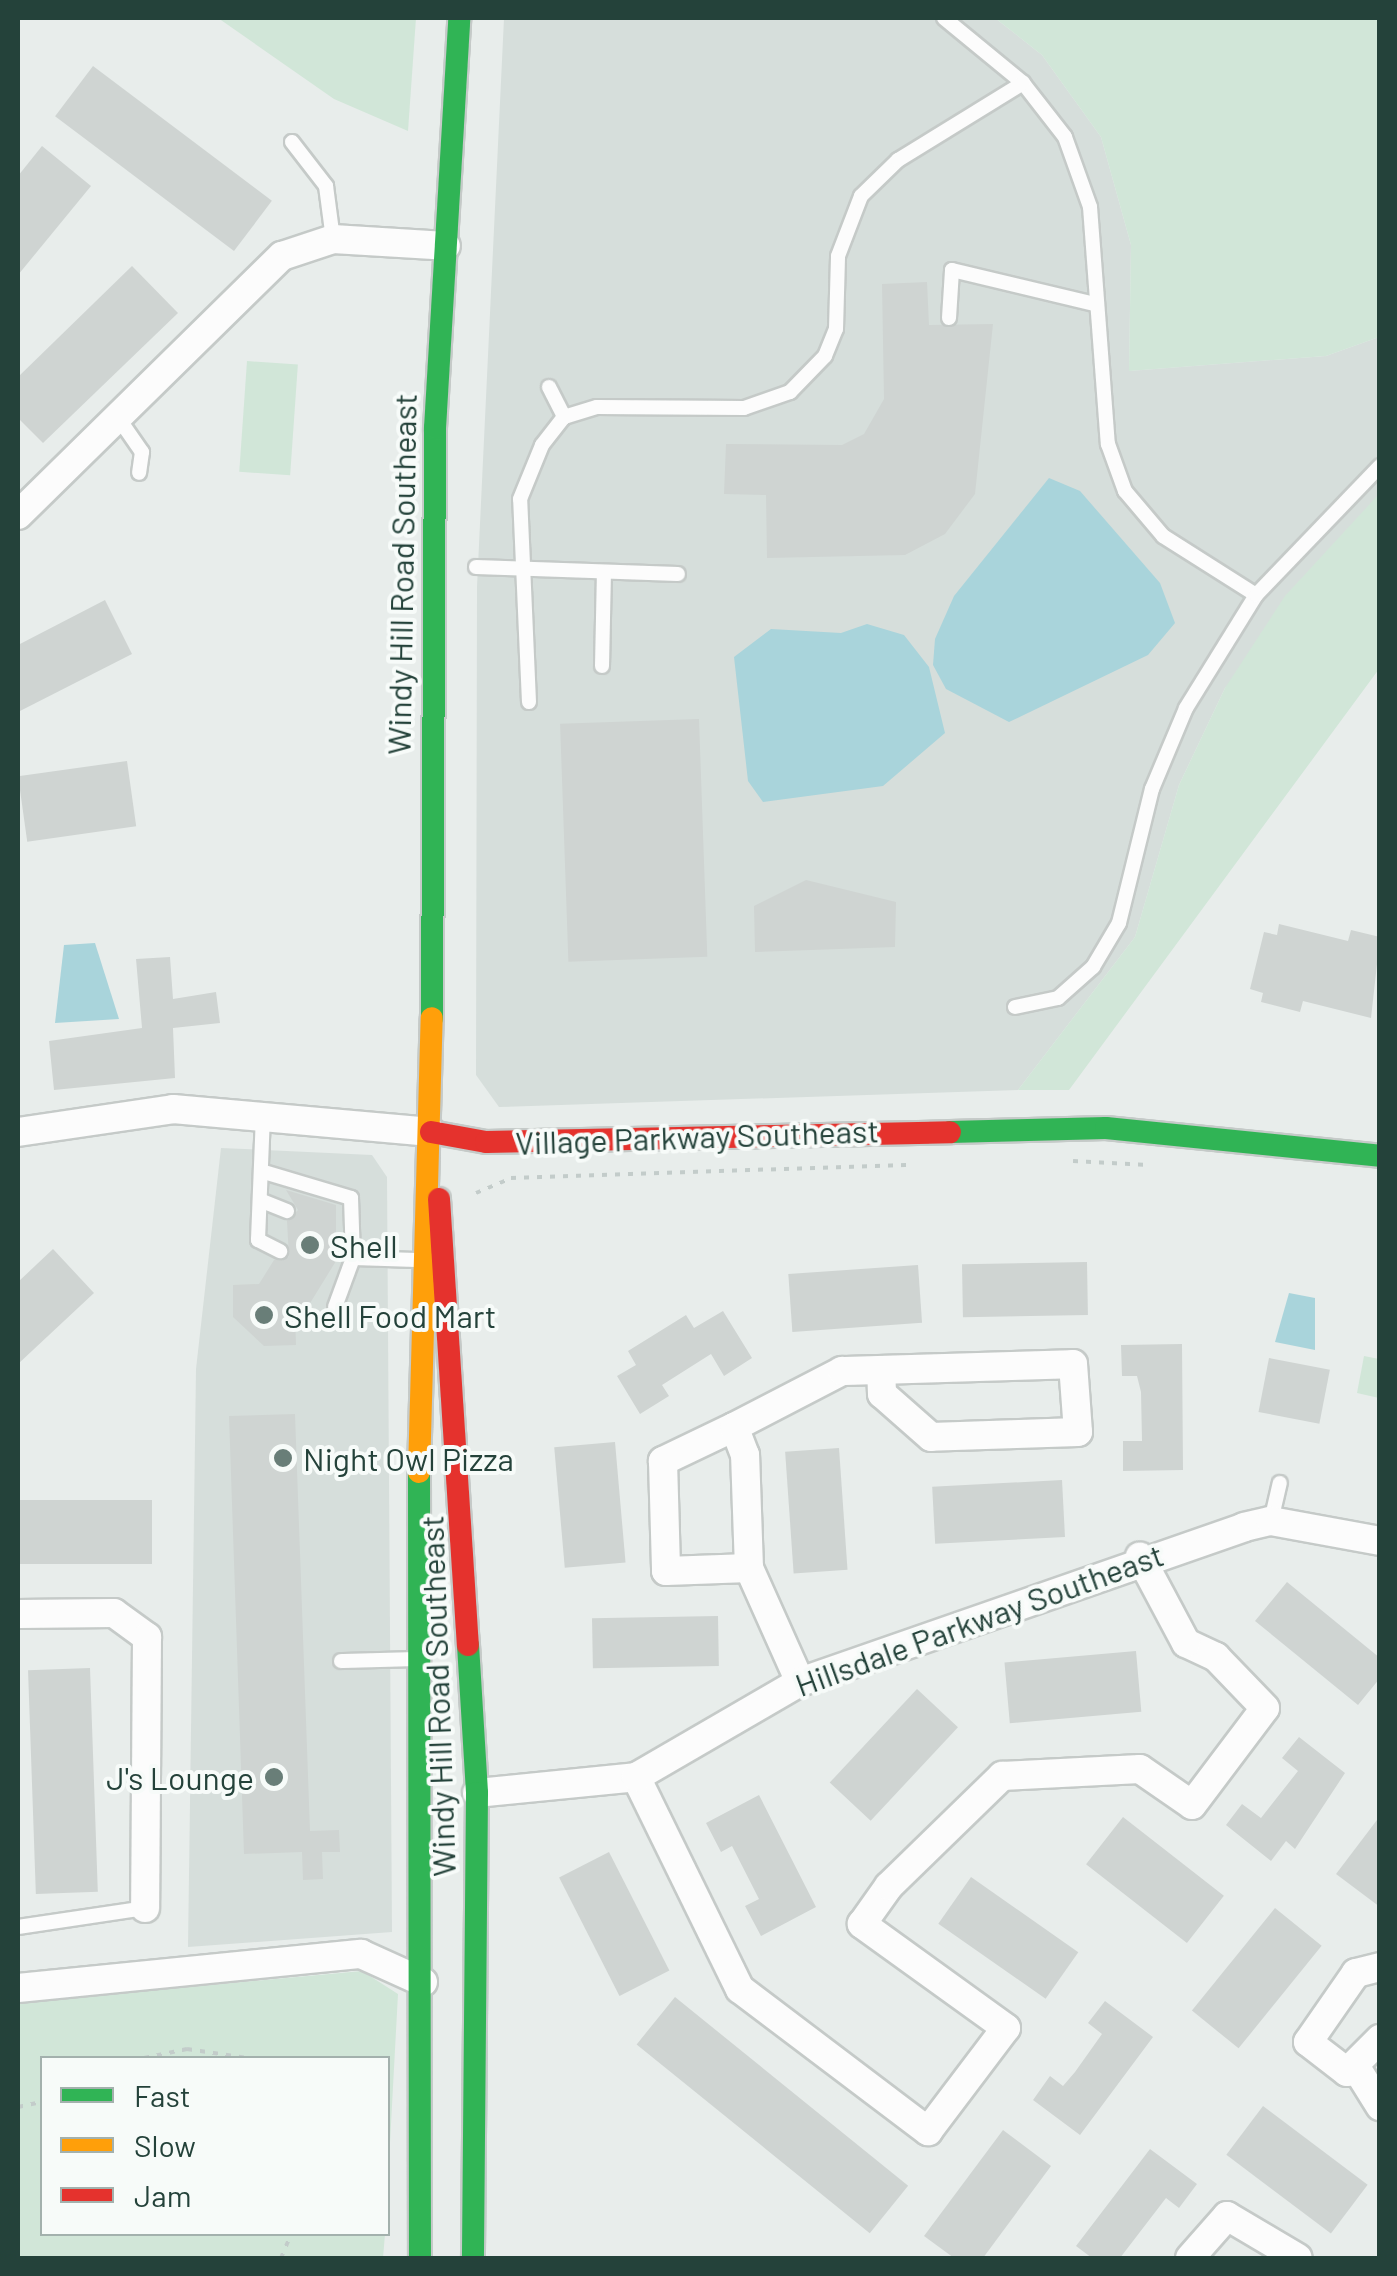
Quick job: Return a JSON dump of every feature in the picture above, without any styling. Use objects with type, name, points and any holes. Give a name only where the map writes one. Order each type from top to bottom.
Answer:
[{"type":"main road","name":"Windy Hill Road Southeast","points":[[420,2258],[423,1982],[419,1260],[430,1132],[430,675],[459,18]]},
{"type":"main road","name":"Village Parkway Southeast","points":[[430,1132],[486,1142],[1106,1128],[1380,1156]]},
{"type":"main road","name":"Windy Hill Road Southeast","points":[[430,1132],[448,1279],[477,1793],[470,2258]]},
{"type":"main road","points":[[423,1982],[447,2040],[447,2187],[470,2258]]},
{"type":"street","points":[[18,515],[261,273],[333,239],[446,246]]},
{"type":"street","name":"Village Parkway Southeast","points":[[18,1132],[173,1109],[263,1114],[430,1132]]},
{"type":"street","points":[[749,1568],[666,1571],[663,1461],[842,1370],[1073,1364],[1078,1432],[931,1438],[882,1394],[881,1370]]},
{"type":"street","points":[[734,1428],[745,1455],[749,1568],[800,1682]]},
{"type":"street","name":"Hillsdale Parkway Southeast","points":[[477,1793],[636,1778],[800,1682],[1140,1557],[1271,1521],[1380,1541]]},
{"type":"street","points":[[636,1778],[740,1989],[928,2131],[1006,2028],[862,1924],[889,1886],[1002,1776],[1140,1768],[1192,1806],[1265,1708],[1216,1657],[1186,1643],[1140,1557]]},
{"type":"street","points":[[18,1614],[114,1613],[148,1638],[145,1908]]},
{"type":"street","points":[[18,1988],[361,1954],[423,1982]]},
{"type":"street","points":[[1380,1968],[1356,1973],[1308,2042],[1337,2070],[1357,2068],[1380,2039]]},
{"type":"street","points":[[1357,2068],[1380,2106]]},
{"type":"street","points":[[1190,2258],[1227,2216],[1298,2258]]},
{"type":"lane","points":[[944,18],[1023,83],[1065,136],[1090,207],[1108,444],[1125,491],[1164,536],[1256,595]]},
{"type":"lane","points":[[529,702],[528,569],[520,500],[530,466],[564,417],[636,403],[744,408],[790,392],[825,356],[836,330],[838,256],[861,196],[898,160],[1023,83]]},
{"type":"lane","points":[[292,142],[326,186],[333,239]]},
{"type":"lane","points":[[949,318],[952,270],[1095,304]]},
{"type":"lane","points":[[549,388],[564,417]]},
{"type":"lane","points":[[117,416],[142,452],[139,473]]},
{"type":"lane","points":[[1015,1007],[1058,998],[1093,967],[1118,923],[1152,789],[1186,708],[1256,595],[1380,466]]},
{"type":"lane","points":[[476,567],[678,574]]},
{"type":"lane","points":[[602,666],[604,572]]},
{"type":"lane","points":[[263,1114],[264,1172],[258,1240],[280,1251]]},
{"type":"lane","points":[[264,1172],[351,1198],[353,1258],[335,1307]]},
{"type":"lane","points":[[262,1201],[286,1211]]},
{"type":"lane","points":[[336,1230],[352,1236]]},
{"type":"lane","points":[[353,1258],[419,1260]]},
{"type":"lane","points":[[328,1275],[344,1283]]},
{"type":"lane","points":[[1271,1521],[1280,1483]]},
{"type":"lane","points":[[342,1661],[420,1659]]},
{"type":"lane","points":[[18,1927],[145,1908]]},
{"type":"path","points":[[1054,1160],[1169,1166]]},
{"type":"path","points":[[476,1193],[510,1178],[918,1165]]},
{"type":"path","points":[[154,2056],[188,2049],[234,2056]]},
{"type":"shaded area","points":[[504,18],[995,18],[1042,55],[1101,137],[1131,245],[1129,371],[1326,356],[1379,337],[1379,572],[1225,688],[1179,785],[1135,937],[1018,1090],[499,1107],[476,1075],[477,587]]},
{"type":"shaded area","points":[[221,1148],[372,1155],[387,1177],[392,1932],[188,1947],[196,1369]]},
{"type":"green space","points":[[218,18],[416,18],[408,131],[334,99]]},
{"type":"green space","points":[[995,18],[1379,18],[1379,337],[1326,356],[1129,371],[1131,245],[1101,137],[1042,55]]},
{"type":"green space","points":[[247,361],[298,365],[290,475],[239,472]]},
{"type":"green space","points":[[1379,494],[1379,669],[1069,1090],[1018,1090],[1135,937],[1179,785],[1225,688],[1285,596]]},
{"type":"green space","points":[[1364,1356],[1379,1359],[1379,1398],[1357,1393]]},
{"type":"green space","points":[[362,1971],[398,1994],[390,2143],[390,2056],[40,2056],[40,2236],[385,2236],[383,2258],[18,2258],[18,2003]]},
{"type":"water","points":[[1049,478],[1080,491],[1160,583],[1175,623],[1148,655],[1009,722],[946,689],[933,665],[935,639],[954,596]]},
{"type":"water","points":[[867,624],[904,635],[929,667],[945,733],[883,786],[763,802],[748,781],[734,657],[771,629],[841,633]]},
{"type":"water","points":[[95,943],[119,1019],[55,1023],[64,945]]},
{"type":"water","points":[[1289,1293],[1315,1298],[1315,1350],[1275,1342]]},
{"type":"building","points":[[93,66],[272,201],[234,251],[55,116]]},
{"type":"building","points":[[42,146],[91,186],[18,275],[18,176]]},
{"type":"building","points":[[132,266],[178,313],[43,443],[18,418],[18,377]]},
{"type":"building","points":[[927,282],[929,325],[993,324],[975,494],[945,534],[905,555],[767,558],[766,495],[724,494],[726,444],[842,445],[864,434],[884,399],[882,284]]},
{"type":"building","points":[[105,600],[132,654],[18,712],[18,645]]},
{"type":"building","points":[[699,719],[707,957],[568,962],[560,724]]},
{"type":"building","points":[[127,761],[136,826],[27,842],[18,776]]},
{"type":"building","points":[[806,880],[896,902],[895,947],[755,952],[754,906]]},
{"type":"building","points":[[1279,924],[1348,941],[1351,930],[1380,937],[1371,1018],[1303,1001],[1300,1012],[1261,1002],[1263,993],[1250,989],[1264,932],[1277,935]]},
{"type":"building","points":[[170,957],[173,999],[216,992],[220,1023],[173,1028],[175,1078],[54,1090],[49,1041],[142,1028],[136,959]]},
{"type":"building","points":[[286,1190],[336,1205],[336,1261],[304,1313],[295,1314],[296,1345],[264,1346],[233,1317],[233,1285],[259,1284],[274,1260],[289,1257],[287,1221],[298,1210]]},
{"type":"building","points":[[53,1249],[94,1293],[18,1364],[18,1282]]},
{"type":"building","points":[[1087,1262],[1088,1315],[963,1317],[962,1264]]},
{"type":"building","points":[[918,1265],[922,1323],[792,1332],[788,1274]]},
{"type":"building","points":[[723,1311],[752,1358],[724,1376],[711,1354],[662,1385],[669,1396],[640,1414],[617,1376],[636,1365],[628,1351],[686,1315],[694,1328]]},
{"type":"building","points":[[1182,1344],[1183,1470],[1123,1471],[1123,1441],[1142,1441],[1141,1392],[1137,1376],[1122,1376],[1121,1345]]},
{"type":"building","points":[[1269,1358],[1330,1370],[1319,1424],[1259,1412]]},
{"type":"building","points":[[295,1414],[310,1831],[339,1830],[340,1852],[322,1852],[323,1879],[303,1880],[302,1852],[244,1854],[229,1416]]},
{"type":"building","points":[[615,1442],[626,1563],[565,1568],[554,1447]]},
{"type":"building","points":[[839,1448],[848,1570],[794,1573],[785,1452]]},
{"type":"building","points":[[1062,1480],[1065,1537],[935,1544],[932,1487]]},
{"type":"building","points":[[18,1500],[152,1500],[152,1564],[18,1564]]},
{"type":"building","points":[[1287,1582],[1380,1658],[1380,1678],[1358,1705],[1255,1621]]},
{"type":"building","points":[[718,1616],[719,1666],[593,1668],[592,1618]]},
{"type":"building","points":[[1136,1651],[1141,1712],[1010,1723],[1005,1663]]},
{"type":"building","points":[[90,1668],[98,1892],[36,1894],[28,1670]]},
{"type":"building","points":[[917,1689],[958,1727],[871,1821],[830,1783]]},
{"type":"building","points":[[1299,1737],[1345,1773],[1295,1849],[1286,1841],[1271,1861],[1226,1825],[1242,1804],[1261,1818],[1298,1771],[1282,1758]]},
{"type":"building","points":[[759,1795],[816,1907],[761,1936],[745,1906],[759,1899],[732,1846],[721,1852],[706,1823]]},
{"type":"building","points":[[1380,1816],[1380,1907],[1336,1874]]},
{"type":"building","points":[[1123,1817],[1224,1896],[1187,1943],[1086,1864]]},
{"type":"building","points":[[609,1852],[669,1971],[619,1996],[559,1877]]},
{"type":"building","points":[[971,1877],[1078,1952],[1046,1999],[938,1924]]},
{"type":"building","points":[[1275,1908],[1322,1946],[1239,2048],[1192,2011]]},
{"type":"building","points":[[675,1997],[908,2186],[870,2233],[637,2044]]},
{"type":"building","points":[[1105,2001],[1153,2037],[1080,2135],[1033,2100],[1050,2076],[1063,2086],[1075,2072],[1102,2034],[1088,2023]]},
{"type":"building","points":[[1263,2106],[1368,2185],[1331,2234],[1226,2155]]},
{"type":"building","points":[[1003,2130],[1051,2166],[983,2258],[954,2258],[924,2236]]},
{"type":"building","points":[[1150,2149],[1197,2184],[1179,2208],[1166,2198],[1120,2258],[1092,2258],[1076,2246]]},
{"type":"traffic: fast","points":[[432,1018],[435,428],[459,18]]},
{"type":"traffic: fast","points":[[950,1132],[1106,1128],[1380,1156]]},
{"type":"traffic: fast","points":[[419,1472],[420,2258]]},
{"type":"traffic: fast","points":[[468,1645],[477,1793],[473,2258]]},
{"type":"traffic: slow","points":[[419,1472],[432,1018]]},
{"type":"traffic: jam","points":[[431,1132],[486,1142],[950,1132]]},
{"type":"traffic: jam","points":[[439,1199],[468,1645]]},
{"type":"place","name":"Shell","points":[[310,1245]]},
{"type":"place","name":"Shell Food Mart","points":[[264,1315]]},
{"type":"place","name":"Night Owl Pizza","points":[[283,1458]]},
{"type":"place","name":"J's Lounge","points":[[274,1777]]}]
